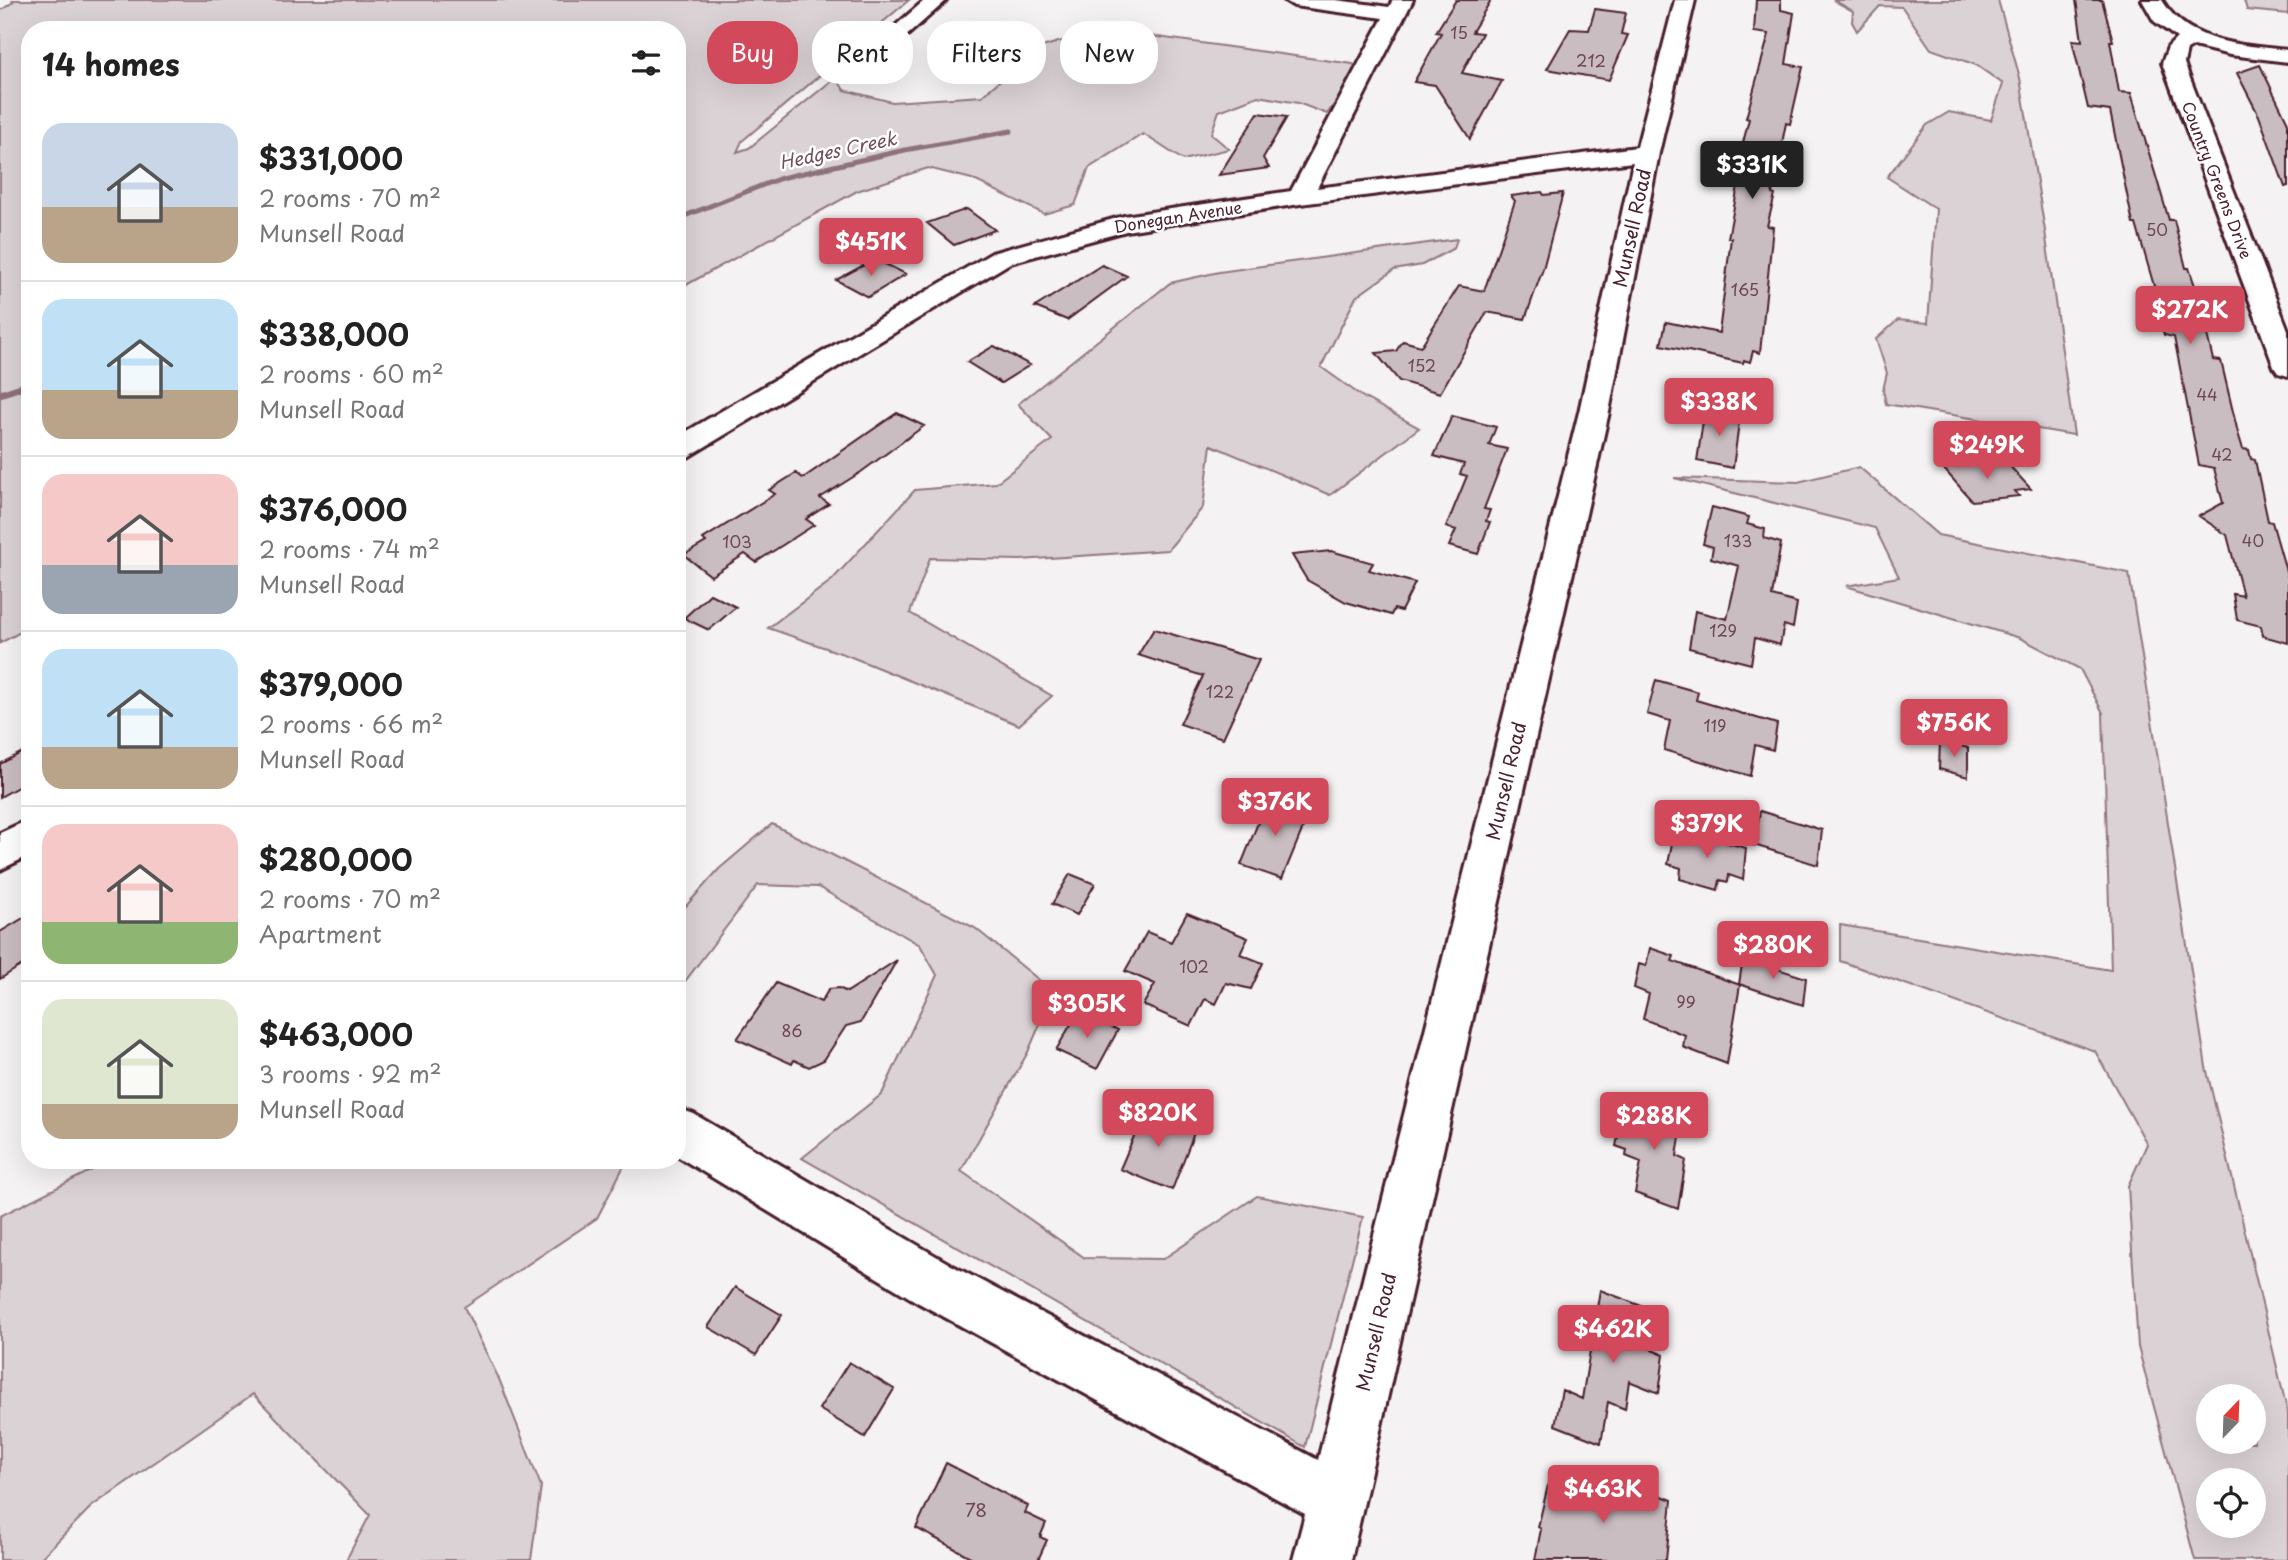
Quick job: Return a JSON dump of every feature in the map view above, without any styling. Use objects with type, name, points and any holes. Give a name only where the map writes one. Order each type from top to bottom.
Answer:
[{"type":"street","points":[[913,21],[937,0]]},
{"type":"street","points":[[1294,0],[1399,7],[1300,197]]},
{"type":"street","name":"Munsell Road","points":[[1322,1560],[1594,412],[1647,153],[1685,0]]},
{"type":"street","points":[[2152,0],[2157,12],[2168,23],[2192,38],[2224,47],[2288,56]]},
{"type":"street","name":"Country Greens Drive","points":[[2192,38],[2178,47],[2173,63],[2288,367]]},
{"type":"street","name":"Donegan Avenue","points":[[686,445],[1001,258],[1124,224],[1300,197],[1647,153]]},
{"type":"street","points":[[0,853],[21,840]]},
{"type":"street","points":[[686,1135],[935,1284],[1336,1500]]},
{"type":"shaded area","points":[[12,0],[909,0],[884,21],[812,21],[812,82],[742,141],[737,152],[749,148],[827,84],[840,84],[844,90],[892,102],[982,96],[996,84],[1046,84],[1046,46],[1060,42],[1060,84],[1158,84],[1158,37],[1353,64],[1358,71],[1327,114],[1298,103],[1258,96],[1219,111],[1211,134],[1229,149],[1183,160],[1143,134],[1089,168],[1075,205],[1044,214],[972,179],[928,168],[857,191],[686,285],[686,21],[21,21],[21,632],[0,643],[0,11],[13,2]]},
{"type":"shaded area","points":[[1833,0],[1998,0],[2020,78],[2074,435],[1886,404],[1883,390],[1887,373],[1876,339],[1898,320],[1928,323],[1936,209],[1887,177],[1927,125],[1949,112],[1991,120],[2003,84],[1976,65],[1931,49],[1902,7],[1880,6],[1857,31],[1852,22],[1853,11]]},
{"type":"shaded area","points":[[2244,0],[2288,0],[2288,14],[2247,10]]},
{"type":"shaded area","points":[[1457,239],[1454,248],[1422,265],[1394,270],[1356,297],[1321,367],[1363,397],[1419,428],[1330,495],[1211,445],[1203,507],[1168,550],[1020,560],[930,558],[910,613],[1052,696],[1019,725],[849,656],[768,628],[832,580],[915,490],[996,483],[1052,440],[1018,404],[1170,283],[1219,272]]},
{"type":"shaded area","points":[[1859,467],[1938,535],[2129,573],[2206,1067],[2288,1414],[2288,1560],[2195,1560],[2138,1347],[2128,1186],[2147,1144],[2095,1051],[1840,961],[1840,925],[2111,970],[2103,713],[2080,669],[2020,638],[1846,586],[1899,577],[1875,528],[1674,478],[1798,482]]},
{"type":"shaded area","points":[[772,824],[975,928],[1054,992],[1028,1052],[961,1171],[1085,1258],[1163,1259],[1257,1196],[1363,1217],[1305,1447],[802,1158],[882,1094],[937,975],[920,945],[818,887],[758,885],[686,980],[686,906],[719,869]]},
{"type":"shaded area","points":[[94,1169],[622,1169],[597,1218],[464,1307],[499,1379],[541,1486],[531,1560],[346,1560],[370,1515],[253,1394],[91,1507],[39,1560],[0,1560],[0,1216]]},
{"type":"building","points":[[1456,0],[1491,0],[1472,32],[1482,33],[1462,73],[1502,81],[1470,139],[1435,85],[1414,82],[1441,33],[1436,32]]},
{"type":"building","points":[[1756,0],[1781,0],[1781,10],[1794,13],[1786,64],[1803,67],[1790,124],[1786,123],[1772,194],[1775,195],[1767,226],[1773,227],[1760,353],[1753,351],[1750,362],[1744,360],[1743,363],[1661,345],[1666,322],[1719,333],[1731,238],[1728,238],[1743,160],[1739,159],[1749,119],[1746,118],[1769,34],[1754,32]]},
{"type":"building","points":[[2076,0],[2102,0],[2113,41],[2110,41],[2119,92],[2131,93],[2169,220],[2174,220],[2186,268],[2189,268],[2198,295],[2213,360],[2221,361],[2243,449],[2249,450],[2251,459],[2255,460],[2268,521],[2272,522],[2288,578],[2288,643],[2263,636],[2261,626],[2237,620],[2233,594],[2243,596],[2227,535],[2199,516],[2223,503],[2214,468],[2199,465],[2174,337],[2164,335],[2157,309],[2161,310],[2136,224],[2133,224],[2110,111],[2088,108],[2072,40],[2082,41]]},
{"type":"building","points":[[1595,9],[1626,13],[1621,34],[1628,35],[1609,80],[1547,69],[1570,29],[1589,30]]},
{"type":"building","points":[[2260,65],[2288,123],[2288,186],[2285,187],[2259,116],[2237,73]]},
{"type":"building","points":[[1258,113],[1287,117],[1263,158],[1269,168],[1219,175]]},
{"type":"building","points":[[1542,192],[1544,195],[1563,193],[1543,269],[1525,319],[1487,312],[1440,393],[1399,381],[1376,353],[1396,351],[1403,341],[1421,346],[1459,286],[1484,291],[1515,201],[1511,196]]},
{"type":"building","points":[[967,209],[995,230],[954,245],[927,223]]},
{"type":"building","points":[[875,259],[906,274],[868,297],[836,280]]},
{"type":"building","points":[[1102,265],[1127,276],[1067,320],[1035,307]]},
{"type":"building","points":[[994,346],[1030,365],[1001,383],[967,362]]},
{"type":"building","points":[[1705,408],[1740,415],[1733,468],[1697,461]]},
{"type":"building","points":[[897,413],[924,426],[820,498],[829,504],[806,519],[814,525],[756,562],[745,554],[711,576],[686,557],[686,554],[706,542],[703,539],[775,494],[769,490],[796,473],[803,478]]},
{"type":"building","points":[[1452,416],[1496,427],[1489,445],[1507,449],[1484,509],[1490,510],[1486,521],[1490,522],[1478,554],[1449,546],[1456,530],[1446,527],[1467,476],[1460,474],[1464,464],[1434,456]]},
{"type":"building","points":[[2007,463],[2031,489],[2015,491],[2019,496],[1972,501],[1943,468]]},
{"type":"building","points":[[1712,507],[1749,517],[1747,524],[1765,529],[1764,538],[1781,543],[1772,596],[1797,603],[1793,628],[1784,625],[1780,645],[1755,638],[1751,664],[1689,648],[1695,611],[1727,619],[1739,566],[1711,558],[1713,547],[1703,544]]},
{"type":"building","points":[[1331,551],[1373,563],[1369,570],[1415,583],[1401,611],[1394,609],[1391,615],[1346,602],[1307,580],[1292,555]]},
{"type":"building","points":[[710,594],[736,607],[709,630],[686,619]]},
{"type":"building","points":[[1154,629],[1259,660],[1223,738],[1180,724],[1203,676],[1138,655]]},
{"type":"building","points":[[1656,680],[1698,692],[1696,700],[1777,724],[1773,750],[1755,745],[1750,776],[1664,750],[1670,721],[1647,714]]},
{"type":"building","points":[[1940,740],[1968,748],[1968,777],[1939,769]]},
{"type":"building","points":[[21,753],[21,785],[0,797],[0,764]]},
{"type":"building","points":[[1268,798],[1310,811],[1282,879],[1241,865]]},
{"type":"building","points":[[1760,811],[1822,830],[1818,865],[1754,845]]},
{"type":"building","points":[[1680,830],[1746,848],[1743,880],[1729,875],[1728,882],[1720,880],[1718,890],[1680,879],[1681,868],[1668,864],[1673,838],[1678,839]]},
{"type":"building","points":[[1070,874],[1095,884],[1077,915],[1052,904]]},
{"type":"building","points":[[1187,913],[1248,938],[1240,954],[1263,963],[1251,989],[1226,983],[1216,1004],[1205,999],[1191,1026],[1143,1005],[1155,984],[1125,971],[1147,932],[1171,942]]},
{"type":"building","points":[[21,919],[21,966],[0,979],[0,932]]},
{"type":"building","points":[[1650,948],[1674,956],[1672,961],[1740,985],[1727,1064],[1683,1047],[1685,1035],[1643,1019],[1649,994],[1634,988],[1639,964],[1646,966]]},
{"type":"building","points":[[1743,958],[1806,978],[1803,1005],[1739,984]]},
{"type":"building","points":[[897,960],[861,1022],[846,1026],[824,1060],[809,1067],[794,1060],[792,1064],[737,1039],[776,983],[821,1002],[829,989],[839,988],[847,992]]},
{"type":"building","points":[[1078,1012],[1118,1030],[1097,1069],[1056,1050]]},
{"type":"building","points":[[1636,1102],[1683,1119],[1677,1156],[1686,1160],[1678,1209],[1635,1193],[1641,1162],[1626,1156],[1627,1150],[1616,1146],[1625,1105],[1635,1108]]},
{"type":"building","points":[[1146,1108],[1196,1128],[1172,1190],[1120,1169]]},
{"type":"building","points":[[735,1287],[782,1315],[756,1355],[708,1327]]},
{"type":"building","points":[[1600,1290],[1657,1312],[1652,1350],[1664,1355],[1659,1393],[1629,1381],[1625,1409],[1608,1402],[1601,1443],[1555,1425],[1562,1390],[1582,1399]]},
{"type":"building","points":[[849,1362],[894,1389],[865,1437],[819,1409]]},
{"type":"building","points":[[946,1463],[1028,1506],[1025,1513],[1046,1523],[1040,1537],[1047,1540],[1038,1560],[976,1560],[916,1528]]},
{"type":"building","points":[[1550,1477],[1595,1497],[1598,1481],[1642,1502],[1644,1489],[1672,1500],[1666,1560],[1535,1560],[1541,1529],[1538,1527]]},
{"type":"waterway","name":"Hedges Creek","points":[[686,215],[781,178],[905,150],[1011,131]]},
{"type":"waterway","name":"Hedges Creek","points":[[0,394],[21,387]]}]
